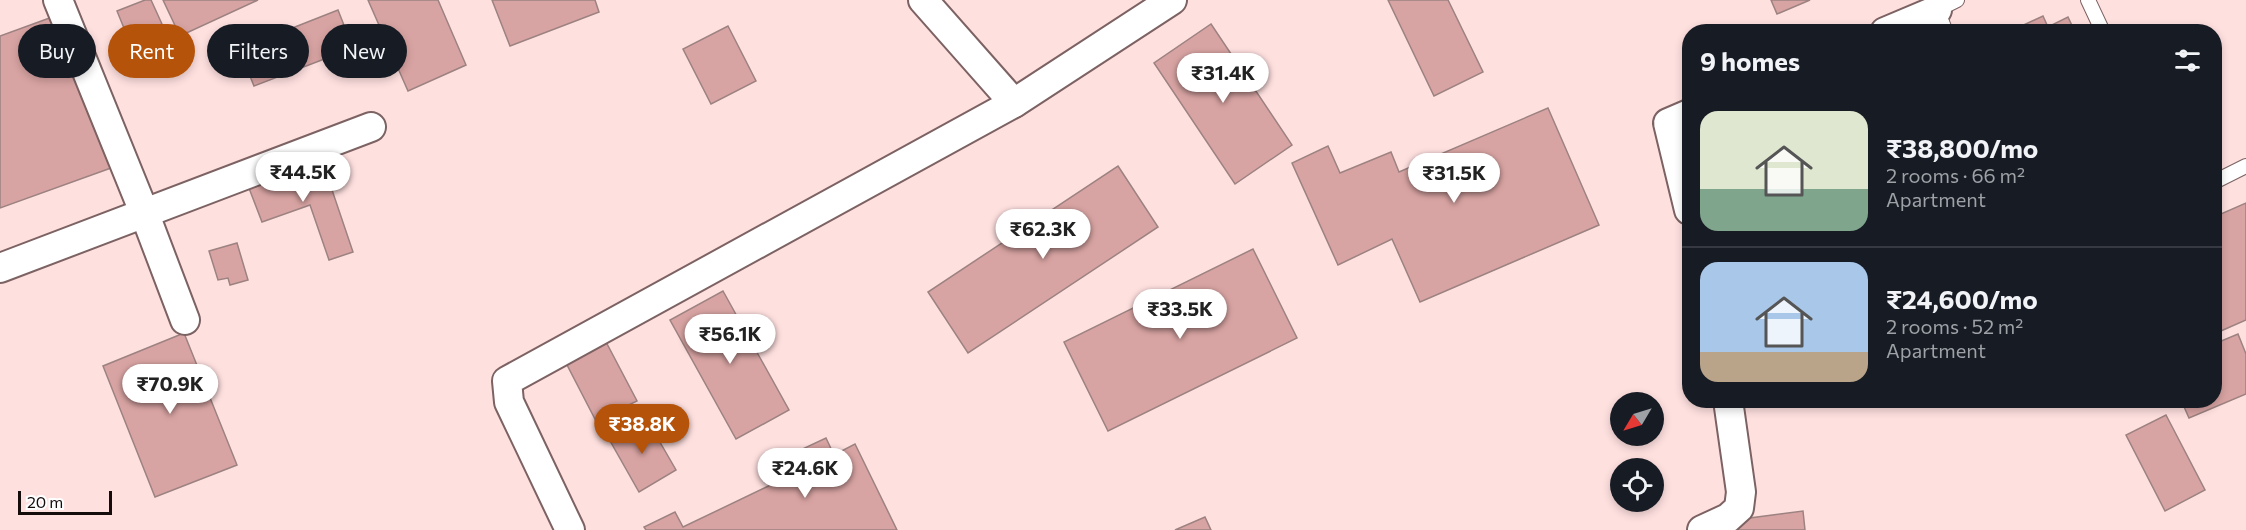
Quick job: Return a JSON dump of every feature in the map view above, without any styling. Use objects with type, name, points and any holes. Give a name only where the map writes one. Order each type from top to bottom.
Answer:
[{"type":"street","points":[[58,0],[144,212],[185,321]]},
{"type":"street","points":[[923,0],[1014,103]]},
{"type":"street","points":[[570,530],[509,402],[507,381],[1014,103],[1172,0]]},
{"type":"street","points":[[1913,24],[1947,14]]},
{"type":"street","points":[[1682,117],[1668,123],[1682,181]]},
{"type":"street","points":[[0,268],[370,127]]},
{"type":"street","points":[[1702,530],[1728,518],[1739,508],[1741,492],[1729,408]]},
{"type":"lane","points":[[2088,0],[2099,24]]},
{"type":"lane","points":[[2222,178],[2246,166]]},
{"type":"building","points":[[145,0],[151,0],[162,24],[122,24],[117,11]]},
{"type":"building","points":[[163,0],[258,0],[195,29],[195,24],[174,24]]},
{"type":"building","points":[[368,0],[438,0],[466,65],[408,91],[402,78],[407,78],[407,24],[379,24]]},
{"type":"building","points":[[492,0],[595,0],[599,12],[510,46]]},
{"type":"building","points":[[1388,0],[1448,0],[1483,72],[1434,96]]},
{"type":"building","points":[[1771,0],[1810,0],[1777,14]]},
{"type":"building","points":[[338,10],[344,24],[321,24],[321,60],[309,65],[309,24],[302,24]]},
{"type":"building","points":[[55,16],[58,24],[33,24]]},
{"type":"building","points":[[2043,16],[2047,24],[2026,24]]},
{"type":"building","points":[[2068,17],[2071,24],[2054,24]]},
{"type":"building","points":[[1211,24],[1292,145],[1235,184],[1154,63]]},
{"type":"building","points":[[728,26],[756,81],[711,104],[683,49]]},
{"type":"building","points":[[18,29],[18,78],[78,78],[111,168],[0,208],[0,36]]},
{"type":"building","points":[[251,78],[275,78],[254,86]]},
{"type":"building","points":[[1548,108],[1599,225],[1420,302],[1392,239],[1338,265],[1292,163],[1328,146],[1340,173],[1391,152],[1399,172]]},
{"type":"building","points":[[314,158],[325,189],[331,187],[353,252],[329,260],[310,205],[262,222],[247,183]]},
{"type":"building","points":[[1118,166],[1158,227],[968,353],[928,292]]},
{"type":"building","points":[[2246,203],[2246,320],[2222,330],[2222,214]]},
{"type":"building","points":[[237,243],[248,280],[230,285],[228,278],[218,280],[209,251]]},
{"type":"building","points":[[1253,249],[1297,338],[1108,431],[1064,342]]},
{"type":"building","points":[[723,291],[789,410],[736,439],[670,320]]},
{"type":"building","points":[[184,333],[237,465],[155,497],[103,366]]},
{"type":"building","points":[[2238,334],[2246,354],[2246,394],[2222,404],[2222,341]]},
{"type":"building","points":[[605,340],[637,401],[596,421],[565,361]]},
{"type":"building","points":[[2185,408],[2213,408],[2189,418]]},
{"type":"building","points":[[2166,415],[2205,490],[2165,511],[2126,435]]},
{"type":"building","points":[[646,418],[676,470],[639,492],[609,439]]},
{"type":"building","points":[[826,438],[834,455],[855,444],[897,530],[646,530],[644,527],[675,512],[683,527],[804,469],[796,452]]},
{"type":"building","points":[[1803,511],[1805,530],[1728,530],[1727,521]]},
{"type":"building","points":[[1205,517],[1211,530],[1175,530]]}]
